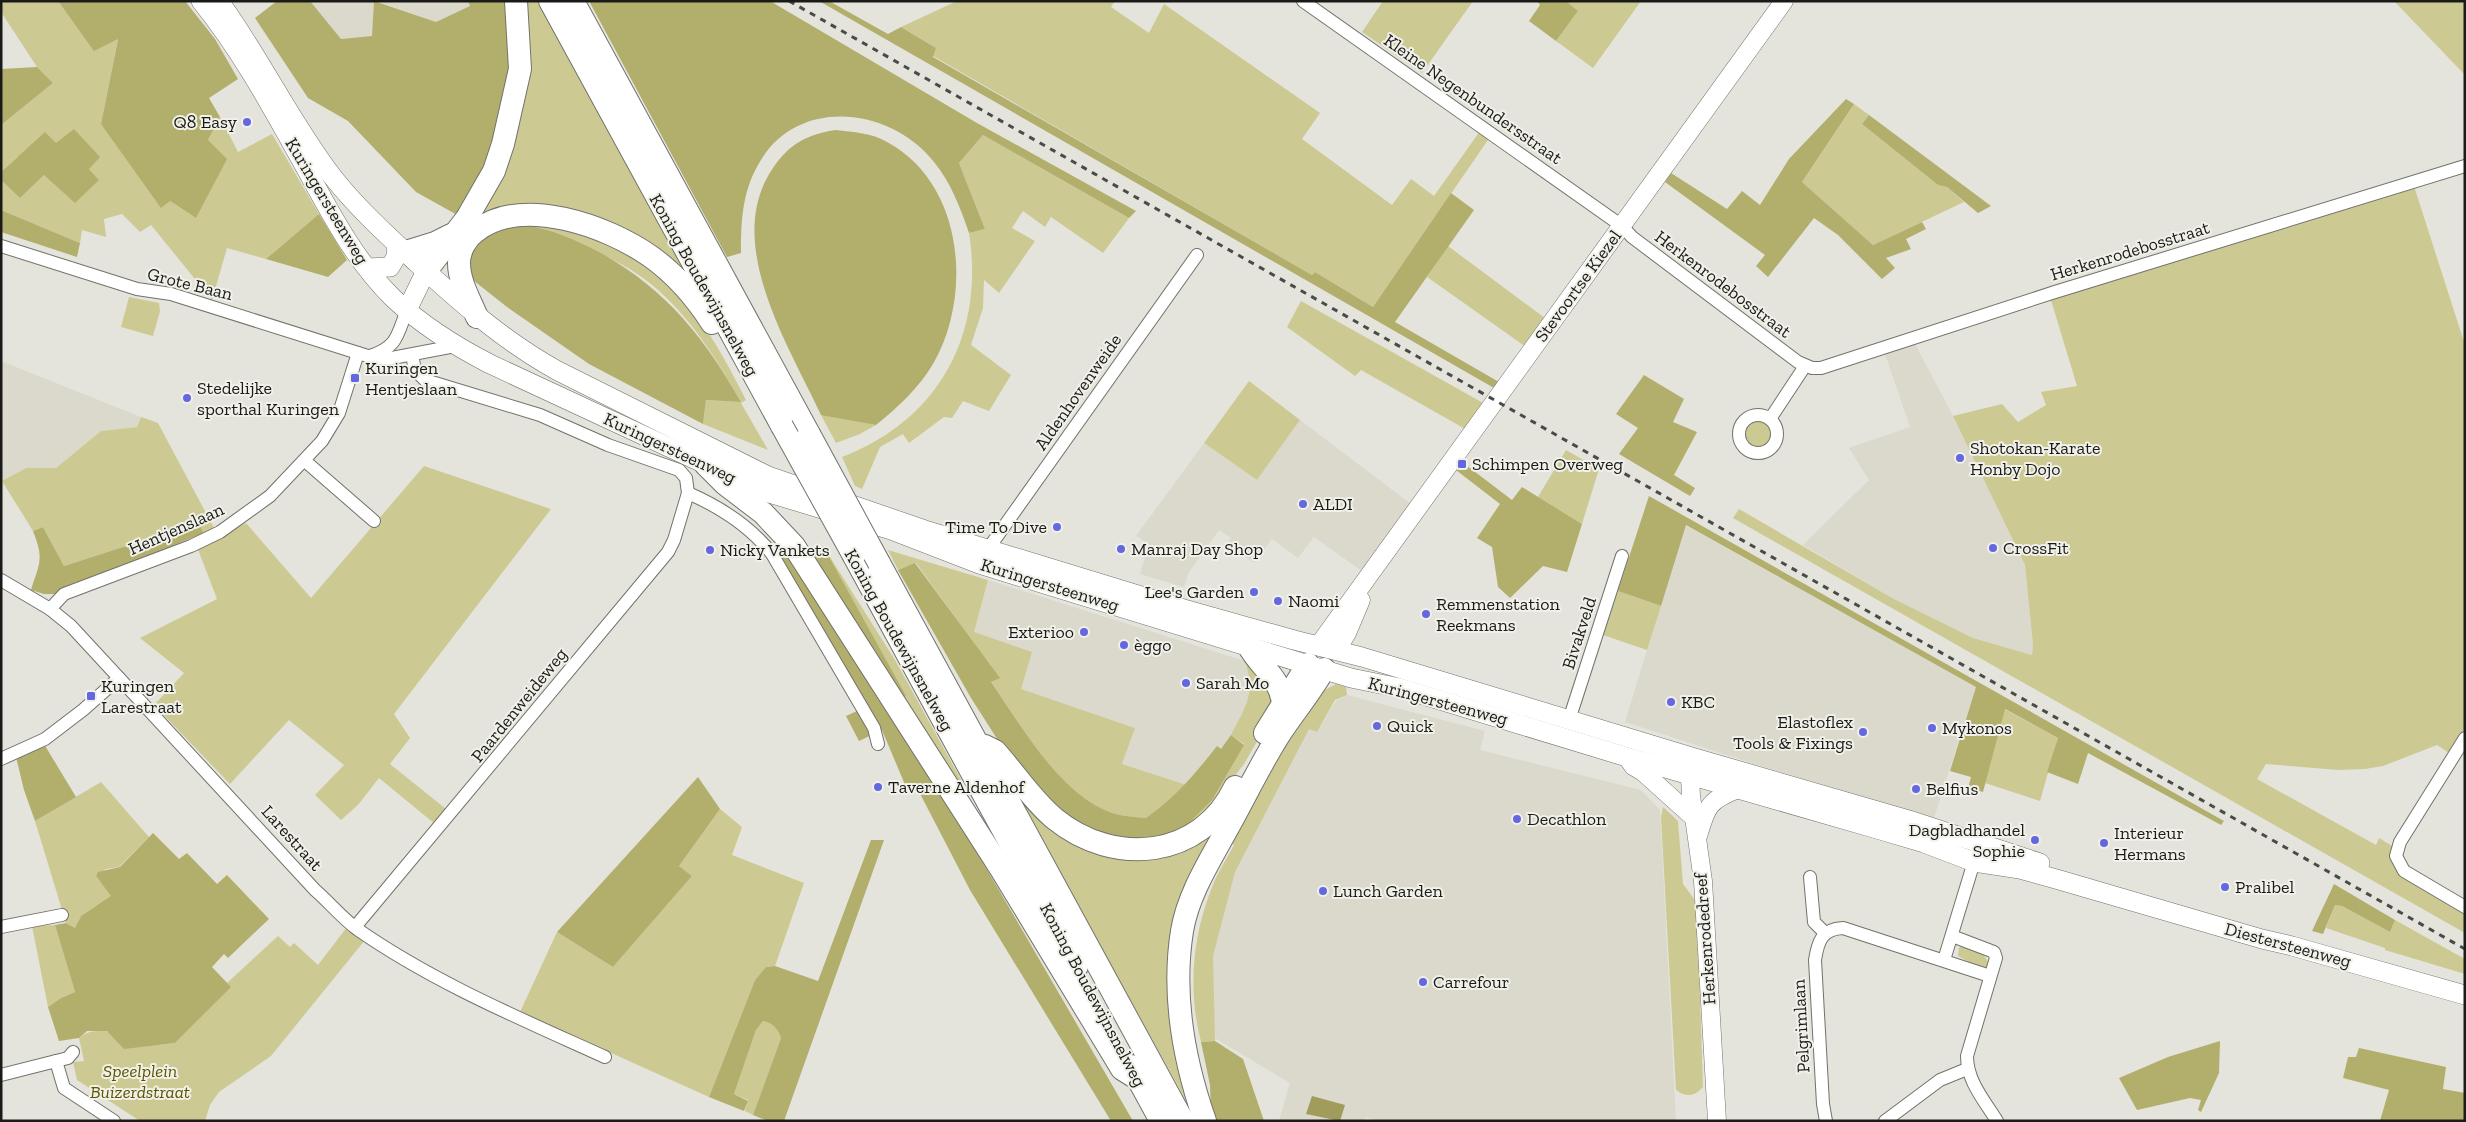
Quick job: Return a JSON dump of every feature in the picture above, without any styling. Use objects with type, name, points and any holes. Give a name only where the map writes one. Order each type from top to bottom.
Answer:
[{"type":"highway","points":[[426,271],[467,218],[494,171],[510,120],[520,69],[516,1]]},
{"type":"highway","name":"Koning Boudewijnsnelweg","points":[[550,1],[1161,1121]]},
{"type":"highway","name":"Koning Boudewijnsnelweg","points":[[573,1],[1183,1121]]},
{"type":"highway","points":[[477,317],[460,278],[458,262],[463,246],[471,235],[486,223],[504,216],[543,216],[593,227],[650,256],[685,288],[723,339],[741,351]]},
{"type":"highway","points":[[402,249],[435,243],[455,233]]},
{"type":"highway","points":[[706,465],[725,484],[763,513],[799,554],[1002,869],[1122,1069],[1138,1079]]},
{"type":"highway","points":[[1248,645],[1255,659],[1274,676],[1281,687],[1283,702]]},
{"type":"highway","points":[[978,743],[995,751],[1040,806],[1076,834],[1104,845],[1127,850],[1157,849],[1179,842],[1198,832],[1229,800],[1283,702],[1317,660]]},
{"type":"highway","points":[[1205,1121],[1197,1099],[1182,1030],[1179,965],[1182,930],[1191,898],[1209,861],[1279,735],[1317,660]]},
{"type":"main road","name":"Kuringersteenweg","points":[[201,1],[243,58],[340,230],[367,268],[407,310],[455,346],[763,492],[891,530],[980,564],[1248,645],[1317,660]]},
{"type":"main road","name":"Kuringersteenweg","points":[[219,1],[260,61],[307,141],[332,177],[402,249],[477,317],[532,358],[768,476],[924,530],[1184,609],[1317,660],[1356,679],[1400,688],[1627,757],[1692,767],[1980,842],[2114,889]]},
{"type":"main road","name":"Stevoortse Kiezel","points":[[1317,660],[1373,572],[1784,1]]},
{"type":"main road","points":[[367,268],[390,267],[402,249]]},
{"type":"main road","points":[[407,310],[426,271]]},
{"type":"main road","name":"Stevoortse Kiezel","points":[[1317,660],[1337,650],[1347,633],[1373,572]]},
{"type":"main road","name":"Kuringersteenweg","points":[[1337,650],[1568,720],[1692,767],[1738,789],[1924,843],[1974,862],[2020,869],[2114,889]]},
{"type":"main road","points":[[1627,757],[1633,766],[1643,772],[1693,816]]},
{"type":"main road","name":"Herkenrodedreef","points":[[1692,767],[1693,816],[1703,881],[1717,1121]]},
{"type":"main road","points":[[1697,839],[1706,810],[1718,797],[1738,789]]},
{"type":"main road","name":"Diestersteenweg","points":[[2114,889],[2465,984]]},
{"type":"main road","name":"Diestersteenweg","points":[[2114,889],[2262,939],[2465,995]]},
{"type":"street","name":"Kleine Negenbundersstraat","points":[[1303,1],[1622,226]]},
{"type":"street","name":"Herkenrodebosstraat","points":[[1622,226],[1632,237],[1805,366],[1820,368],[2055,292],[2465,166]]},
{"type":"street","name":"Grote Baan","points":[[1,246],[137,289],[171,294],[385,359],[455,346]]},
{"type":"street","name":"Aldenhovenweide","points":[[988,549],[1196,255]]},
{"type":"street","points":[[364,354],[388,349],[394,343],[407,310]]},
{"type":"street","name":"Hentjenslaan","points":[[50,609],[64,594],[191,546],[220,532],[270,496],[322,442],[339,414],[364,354]]},
{"type":"street","name":"Kuringersteenweg","points":[[412,355],[415,370],[425,380],[540,415],[608,445],[679,470],[686,478],[688,493],[716,505],[753,533],[772,554],[874,728],[878,744]]},
{"type":"street","points":[[1770,419],[1805,366]]},
{"type":"street","points":[[305,461],[374,522]]},
{"type":"street","name":"Paardenweideweg","points":[[355,927],[668,552],[674,540],[688,493]]},
{"type":"street","name":"Bivakveld","points":[[1568,720],[1622,556]]},
{"type":"street","name":"Larestraat","points":[[1,580],[50,609],[70,626],[315,890],[355,927],[390,951],[494,1006],[605,1057]]},
{"type":"street","points":[[1,759],[45,739],[83,710],[119,678]]},
{"type":"street","points":[[2465,738],[2400,842],[2396,856],[2404,872],[2465,907]]},
{"type":"street","points":[[1944,960],[1980,842]]},
{"type":"street","points":[[1810,877],[1814,922],[1825,932],[1834,928],[1843,928],[1990,976]]},
{"type":"street","points":[[1,927],[62,915]]},
{"type":"street","name":"Pelgrimlaan","points":[[1825,932],[1818,943],[1815,960],[1822,1104],[1826,1121]]},
{"type":"street","points":[[1952,936],[1994,952],[1996,958],[1968,1056],[1967,1070],[1974,1085],[1998,1121]]},
{"type":"street","points":[[1,1075],[68,1058],[73,1052]]},
{"type":"street","points":[[56,1061],[64,1088],[114,1121]]},
{"type":"street","points":[[1885,1121],[1940,1080],[1967,1070]]},
{"type":"shaded area","points":[[58,1],[185,1],[215,39],[238,79],[209,98],[220,117],[208,140],[227,159],[196,218],[170,201],[161,208],[101,124],[118,39],[94,51]]},
{"type":"shaded area","points":[[277,1],[310,1],[341,39],[372,36],[374,1],[436,22],[470,6],[468,1],[509,1],[513,48],[493,157],[459,216],[416,192],[348,121],[308,98],[255,18]]},
{"type":"shaded area","points":[[310,1],[374,1],[373,36],[341,39]]},
{"type":"shaded area","points":[[376,1],[468,1],[470,6],[436,22]]},
{"type":"shaded area","points":[[589,1],[770,1],[977,123],[1136,211],[1129,218],[983,135],[959,163],[985,229],[969,233],[945,178],[934,162],[915,143],[893,129],[869,120],[843,117],[818,119],[795,128],[774,143],[758,165],[746,197],[742,219],[741,253],[727,257]]},
{"type":"shaded area","points":[[819,1],[829,1],[888,34],[901,27],[936,48],[933,57],[1312,275],[1315,272],[1373,307],[1451,193],[1474,210],[1395,322],[1499,382],[1494,388]]},
{"type":"shaded area","points":[[1537,1],[1566,1],[1578,11],[1556,41],[1529,21],[1540,5]]},
{"type":"shaded area","points":[[37,67],[53,83],[1,125],[1,69]]},
{"type":"shaded area","points":[[1846,99],[1854,104],[1802,182],[1873,245],[1922,222],[1926,229],[1906,239],[1911,249],[1886,258],[1895,268],[1882,279],[1838,235],[1814,218],[1768,277],[1756,266],[1765,255],[1665,182],[1671,173],[1727,209],[1742,191],[1760,205],[1789,159]]},
{"type":"shaded area","points":[[1869,115],[1991,206],[1978,213],[1947,187],[1938,185],[1862,124]]},
{"type":"shaded area","points":[[74,129],[100,157],[89,169],[99,180],[75,203],[44,175],[20,198],[1,180],[1,172],[45,132],[56,143]]},
{"type":"shaded area","points":[[836,130],[862,133],[881,139],[913,161],[932,184],[946,212],[954,243],[956,275],[954,306],[946,337],[933,364],[921,381],[900,405],[876,425],[821,415],[778,326],[757,260],[754,228],[759,197],[773,168],[793,146],[808,137]]},
{"type":"shaded area","points":[[1,210],[80,243],[77,257],[1,232]]},
{"type":"shaded area","points":[[319,214],[347,260],[328,277],[266,259]]},
{"type":"shaded area","points":[[528,226],[556,233],[599,252],[623,266],[644,282],[681,316],[713,356],[741,402],[706,400],[703,424],[589,364],[507,307],[464,273],[466,252],[493,229]]},
{"type":"shaded area","points":[[1914,342],[1953,416],[2025,565],[2033,645],[2032,655],[1973,638],[1894,599],[1803,545],[1869,480],[1849,448],[1910,427],[1884,351]]},
{"type":"shaded area","points":[[1,361],[141,417],[137,427],[101,431],[56,468],[26,468],[2,481]]},
{"type":"shaded area","points":[[1644,375],[1684,399],[1673,422],[1697,432],[1674,475],[1695,488],[1690,496],[1619,454],[1638,428],[1616,414]]},
{"type":"shaded area","points":[[1300,420],[1411,504],[1362,571],[1314,537],[1298,558],[1272,539],[1254,563],[1227,544],[1231,538],[1219,530],[1189,572],[1184,587],[1140,574],[1149,544],[1136,536],[1204,443],[1257,480]]},
{"type":"shaded area","points":[[1462,462],[1512,500],[1522,487],[1582,524],[1567,572],[1543,566],[1510,598],[1498,587],[1492,547],[1477,538],[1500,504],[1456,470]]},
{"type":"shaded area","points":[[1649,496],[2224,821],[2221,825],[2088,753],[2078,784],[2047,772],[2058,738],[2005,709],[1983,792],[1968,788],[1971,777],[1950,771],[1976,687],[1686,525],[1661,606],[1618,591]]},
{"type":"shaded area","points":[[200,525],[203,533],[58,594],[44,594],[31,590],[40,560],[39,548],[33,531],[43,527],[64,566],[123,547],[138,547]]},
{"type":"shaded area","points":[[1685,525],[1976,687],[1934,818],[1764,767],[1625,722]]},
{"type":"shaded area","points":[[823,546],[906,696],[900,699],[808,556]]},
{"type":"shaded area","points":[[786,555],[800,573],[981,859],[1133,1121],[1111,1121],[970,890],[915,784],[906,787],[882,730],[859,741],[846,716],[868,706],[864,698],[854,703],[772,563]]},
{"type":"shaded area","points":[[915,563],[1000,678],[991,682],[1029,738],[1043,757],[1075,791],[1093,804],[1112,813],[1146,818],[1175,794],[1193,776],[1217,746],[1221,749],[1231,735],[1244,745],[1212,800],[1177,835],[1130,842],[1069,822],[1008,756],[971,698],[898,570]]},
{"type":"shaded area","points":[[988,580],[1245,661],[1251,679],[1250,699],[1221,750],[1217,747],[1187,785],[1122,764],[1135,728],[1020,689],[974,632]]},
{"type":"shaded area","points":[[1347,695],[1485,731],[1480,750],[1641,790],[1660,810],[1676,1121],[1380,1121],[1366,1117],[1363,1121],[1279,1121],[1290,1083],[1208,1034],[1208,955],[1229,870],[1309,728],[1317,732],[1336,701]]},
{"type":"shaded area","points":[[44,744],[76,797],[35,821],[24,790],[16,757]]},
{"type":"shaded area","points":[[698,777],[720,809],[679,866],[692,876],[613,967],[557,932]]},
{"type":"shaded area","points":[[153,833],[179,859],[187,853],[217,884],[227,875],[269,919],[228,958],[224,954],[212,967],[231,987],[175,1043],[124,1049],[107,1031],[87,1031],[79,1038],[59,1041],[48,1007],[61,998],[75,992],[55,925],[66,923],[75,928],[81,916],[111,896],[96,876],[98,872],[120,867]]},
{"type":"shaded area","points":[[871,840],[884,840],[784,1121],[768,1121],[753,1115],[781,1038],[775,1027],[767,1022],[763,1021],[756,1030],[734,1094],[748,1101],[744,1111],[709,1097],[755,980],[766,967],[775,966],[818,981]]},
{"type":"shaded area","points":[[2334,884],[2395,920],[2390,932],[2342,906],[2335,905],[2323,934],[2312,931]]},
{"type":"shaded area","points":[[1215,1041],[1243,1059],[1264,1121],[1216,1121],[1211,1110],[1210,1085],[1201,1042]]},
{"type":"shaded area","points":[[2220,1041],[2219,1073],[2201,1112],[2198,1110],[2201,1100],[2190,1098],[2137,1110],[2119,1078],[2168,1057]]},
{"type":"shaded area","points":[[2359,1048],[2446,1067],[2443,1089],[2465,1093],[2465,1121],[2380,1121],[2389,1090],[2343,1078],[2348,1057],[2356,1057]]},
{"type":"shaded area","points":[[1312,1096],[1345,1105],[1340,1121],[1306,1114]]},
{"type":"green space","points":[[1,1],[58,1],[94,50],[118,38],[101,124],[170,201],[196,218],[208,140],[220,117],[238,152],[272,134],[319,214],[266,259],[227,248],[212,300],[151,225],[140,232],[122,214],[104,219],[106,237],[82,230],[80,243],[1,210],[1,180],[20,198],[44,175],[99,180],[89,169],[56,143],[17,157],[1,172],[1,125],[53,83],[37,67],[1,12]]},
{"type":"green space","points":[[520,1],[537,1],[684,268],[621,233],[565,213],[473,225]]},
{"type":"green space","points":[[957,1],[1115,1],[1111,7],[1149,33],[1164,4],[1320,113],[1302,139],[1392,205],[1411,179],[1434,196],[1480,131],[1490,137],[1373,307],[1315,272],[1312,275],[933,56],[936,48],[901,27]]},
{"type":"green space","points":[[1383,1],[1473,1],[1422,73],[1362,32]]},
{"type":"green space","points":[[1566,1],[1641,1],[1593,68],[1556,41],[1578,11]]},
{"type":"green space","points":[[2394,1],[2465,1],[2465,75]]},
{"type":"green space","points":[[1854,104],[1869,115],[1862,124],[1938,185],[1947,187],[1964,202],[1873,245],[1802,182]]},
{"type":"green space","points":[[983,135],[1129,218],[1103,253],[1051,217],[1045,227],[1023,211],[1012,228],[1035,241],[999,293],[984,280],[983,308],[971,345],[1011,375],[989,411],[963,401],[952,418],[944,417],[909,443],[903,434],[880,447],[862,489],[855,486],[842,457],[876,441],[905,421],[929,396],[948,369],[961,339],[970,305],[972,270],[969,233],[985,229],[959,163]]},
{"type":"green space","points":[[2414,186],[2465,345],[2465,728],[2449,753],[2437,745],[2383,766],[2365,769],[2339,770],[2266,764],[2257,779],[2376,845],[2379,838],[2394,847],[2394,858],[2465,912],[2465,933],[1733,518],[1739,509],[1894,599],[1973,638],[2032,655],[2033,645],[2025,565],[1953,416],[2002,404],[2018,422],[2046,405],[2041,392],[2077,386],[2050,297]]},
{"type":"green space","points":[[529,224],[576,231],[613,245],[639,260],[662,278],[700,320],[716,345],[746,400],[741,403],[768,450],[703,424],[706,400],[741,402],[717,362],[690,323],[657,289],[619,263],[528,226]]},
{"type":"green space","points":[[1448,246],[1545,318],[1526,347],[1427,277]]},
{"type":"green space","points":[[129,297],[159,303],[160,311],[153,336],[121,327]]},
{"type":"green space","points":[[1301,301],[1485,404],[1467,430],[1361,370],[1355,376],[1287,327]]},
{"type":"green space","points":[[1249,381],[1300,420],[1257,480],[1204,443]]},
{"type":"green space","points":[[821,415],[876,425],[860,434],[836,443]]},
{"type":"green space","points":[[141,417],[158,423],[214,528],[203,533],[199,525],[138,548],[123,547],[64,566],[43,527],[33,531],[2,481],[26,468],[56,468],[101,431],[137,427]]},
{"type":"green space","points":[[1758,420],[1769,424],[1773,435],[1769,446],[1758,450],[1747,446],[1743,435],[1747,424]]},
{"type":"green space","points":[[1566,450],[1599,469],[1582,524],[1538,497]]},
{"type":"green space","points":[[424,466],[551,509],[394,714],[410,738],[390,764],[446,809],[435,824],[379,778],[358,805],[341,820],[315,795],[344,765],[289,720],[230,784],[154,705],[184,673],[140,638],[217,599],[197,547],[246,523],[311,598]]},
{"type":"green space","points":[[823,546],[895,660],[964,785],[956,790],[900,699]]},
{"type":"green space","points":[[888,550],[988,580],[974,632],[1032,652],[1021,689],[1135,728],[1122,764],[1187,785],[1146,818],[1111,813],[1092,804],[1075,791],[1058,775],[1028,737],[991,682],[999,678],[916,563],[898,570]]},
{"type":"green space","points":[[1618,591],[1661,606],[1647,650],[1603,635]]},
{"type":"green space","points":[[1245,661],[1276,687],[1267,724],[1244,764],[1209,810],[1177,835],[1244,744],[1231,735],[1248,700],[1250,683]]},
{"type":"green space","points":[[1336,684],[1346,687],[1347,695],[1335,700],[1317,732],[1309,729],[1235,872],[1213,956],[1215,1041],[1201,1042],[1194,1004],[1194,965],[1200,927],[1213,884],[1234,845],[1229,842],[1288,734],[1319,693]]},
{"type":"green space","points":[[2004,709],[2058,738],[2040,801],[1985,783]]},
{"type":"green space","points":[[101,782],[149,837],[119,867],[106,869],[96,876],[112,896],[81,916],[75,928],[66,923],[35,821]]},
{"type":"green space","points":[[1010,784],[1047,820],[1209,828],[1213,836],[1183,895],[1196,1118]]},
{"type":"green space","points":[[1663,807],[1678,821],[1683,884],[1697,903],[1703,1087],[1690,1095],[1676,1090],[1661,817]]},
{"type":"green space","points":[[720,809],[742,827],[732,855],[804,883],[775,966],[766,967],[755,980],[709,1097],[520,1012],[557,932],[613,967],[692,876],[679,866]]},
{"type":"green space","points":[[2335,905],[2342,906],[2390,932],[2395,920],[2465,959],[2465,974],[2385,950],[2385,948],[2326,928]]},
{"type":"green space","points":[[55,925],[75,992],[61,998],[48,1007],[32,926]]},
{"type":"green space","name":"Speelplein Buizerdstraat","points":[[347,927],[365,940],[271,1056],[219,1092],[210,1105],[205,1121],[140,1121],[77,1080],[73,1062],[84,1061],[79,1038],[88,1033],[106,1031],[155,1044],[175,1043],[230,987],[227,983],[278,936],[290,947],[294,943],[318,965]]},
{"type":"green space","points":[[1962,946],[1984,955],[1988,962],[1987,967],[1980,968],[1958,956],[1959,948]]},
{"type":"green space","points":[[763,1021],[775,1027],[781,1038],[753,1115],[745,1111],[748,1100],[734,1094],[756,1030]]},
{"type":"railway","points":[[789,1],[2465,949]]},
{"type":"place","name":"Q8 Easy","points":[[247,122]]},
{"type":"place","name":"Kuringen Hentjeslaan","points":[[355,378]]},
{"type":"place","name":"Stedelijke sporthal Kuringen","points":[[187,398]]},
{"type":"place","name":"Shotokan-Karate Honby Dojo","points":[[1960,458]]},
{"type":"place","name":"Schimpen Overweg","points":[[1462,464]]},
{"type":"place","name":"ALDI","points":[[1303,504]]},
{"type":"place","name":"Time To Dive","points":[[1057,527]]},
{"type":"place","name":"CrossFit","points":[[1993,548]]},
{"type":"place","name":"Manraj Day Shop","points":[[1121,549]]},
{"type":"place","name":"Nicky Vankets","points":[[710,550]]},
{"type":"place","name":"Lee's Garden","points":[[1254,592]]},
{"type":"place","name":"Naomi","points":[[1278,601]]},
{"type":"place","name":"Remmenstation Reekmans","points":[[1426,614]]},
{"type":"place","name":"Exterioo","points":[[1084,632]]},
{"type":"place","name":"èggo","points":[[1124,645]]},
{"type":"place","name":"Sarah Mo","points":[[1186,683]]},
{"type":"place","name":"Kuringen Larestraat","points":[[91,696]]},
{"type":"place","name":"KBC","points":[[1671,702]]},
{"type":"place","name":"Quick","points":[[1377,726]]},
{"type":"place","name":"Mykonos","points":[[1932,728]]},
{"type":"place","name":"Elastoflex Tools & Fixings","points":[[1863,732]]},
{"type":"place","name":"Taverne Aldenhof","points":[[878,787]]},
{"type":"place","name":"Belfius","points":[[1916,789]]},
{"type":"place","name":"Decathlon","points":[[1517,819]]},
{"type":"place","name":"Dagbladhandel Sophie","points":[[2035,840]]},
{"type":"place","name":"Interieur Hermans","points":[[2104,843]]},
{"type":"place","name":"Pralibel","points":[[2225,887]]},
{"type":"place","name":"Lunch Garden","points":[[1323,891]]},
{"type":"place","name":"Carrefour","points":[[1423,982]]}]
